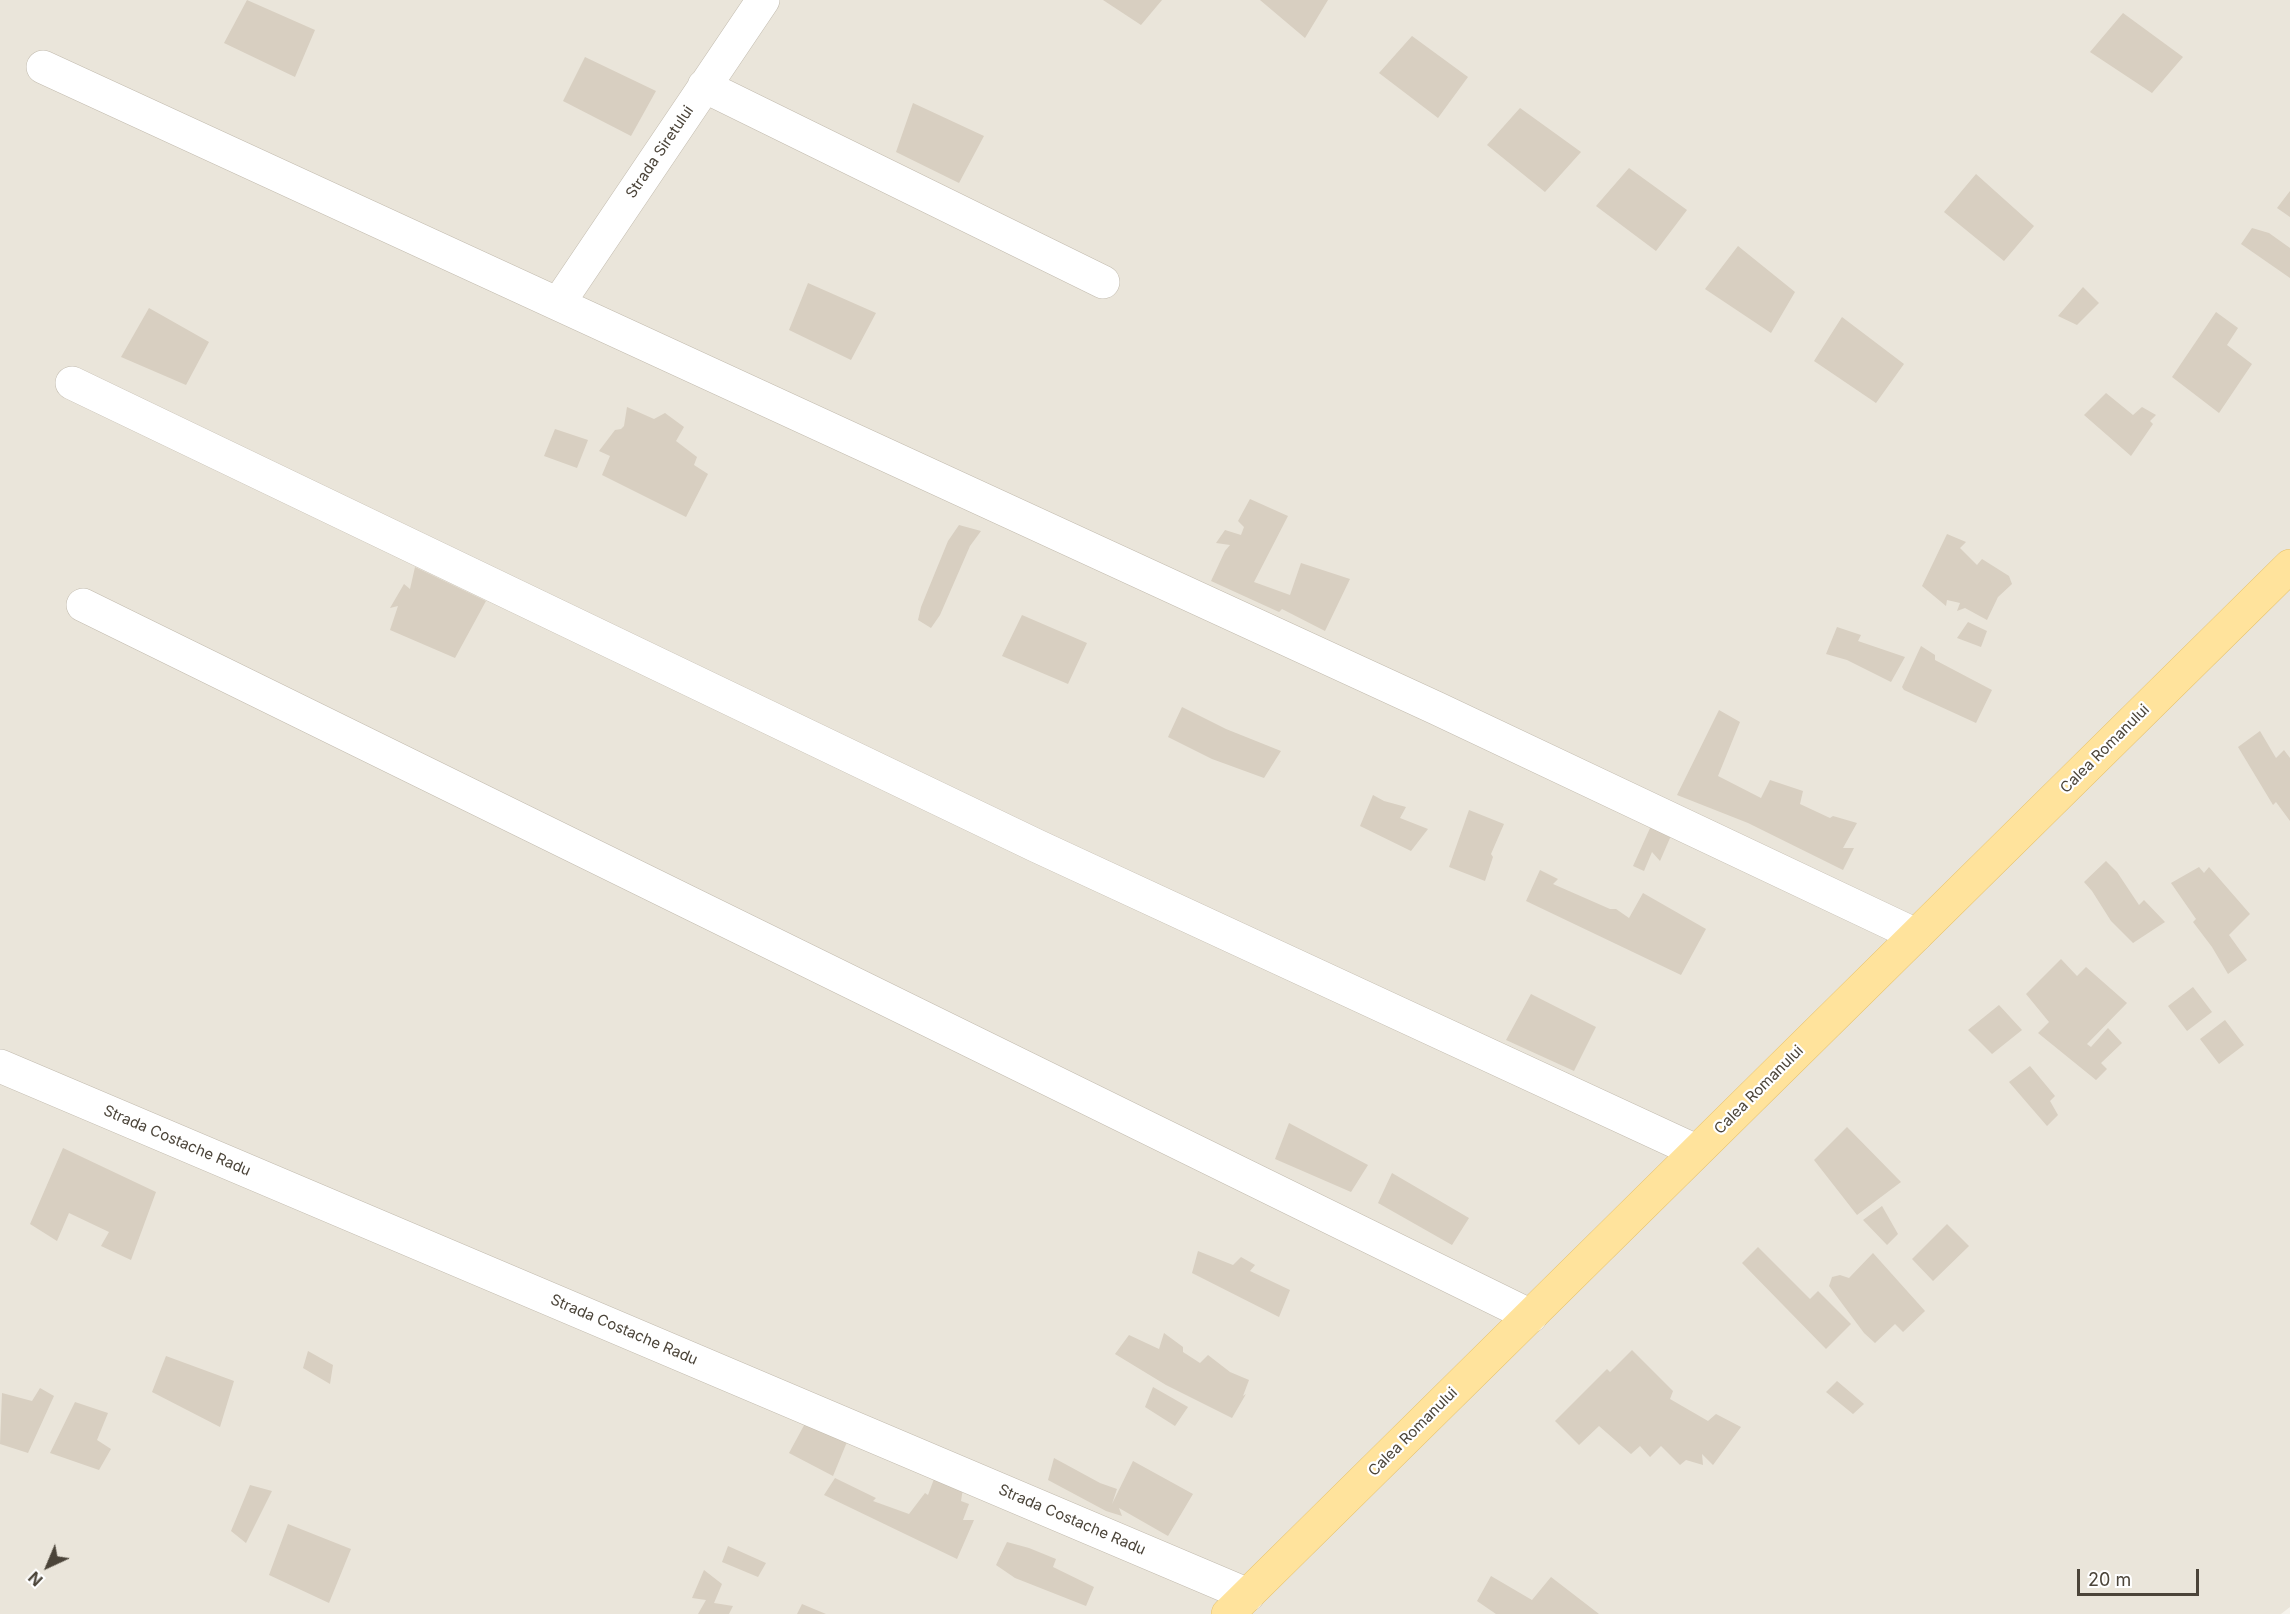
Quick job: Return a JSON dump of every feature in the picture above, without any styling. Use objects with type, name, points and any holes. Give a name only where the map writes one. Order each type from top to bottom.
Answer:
[{"type":"main road","name":"Calea Romanului","points":[[1238,1604],[2290,566]]},
{"type":"street","name":"Strada Siretului","points":[[558,304],[763,0]]},
{"type":"street","points":[[43,67],[1425,703],[1916,935]]},
{"type":"street","points":[[704,86],[1103,282]]},
{"type":"street","points":[[72,383],[1037,846],[1696,1151]]},
{"type":"street","points":[[83,605],[1531,1316]]},
{"type":"street","name":"Strada Costache Radu","points":[[0,1066],[1238,1604]]},
{"type":"shaded area","points":[[0,0],[2290,0],[2290,1607],[2281,1614],[0,1614]]},
{"type":"building","points":[[247,0],[315,30],[295,77],[224,43]]},
{"type":"building","points":[[1103,0],[1162,0],[1141,25]]},
{"type":"building","points":[[1260,0],[1328,0],[1305,38]]},
{"type":"building","points":[[2123,13],[2183,57],[2152,93],[2090,52]]},
{"type":"building","points":[[1412,36],[1468,77],[1438,118],[1379,73]]},
{"type":"building","points":[[585,57],[656,91],[631,136],[563,101]]},
{"type":"building","points":[[913,103],[984,136],[959,183],[896,152]]},
{"type":"building","points":[[1520,108],[1581,152],[1545,192],[1487,145]]},
{"type":"building","points":[[1629,168],[1687,210],[1656,251],[1596,206]]},
{"type":"building","points":[[1976,174],[2034,226],[2004,261],[1944,212]]},
{"type":"building","points":[[2290,191],[2290,217],[2277,208]]},
{"type":"building","points":[[2252,228],[2269,233],[2290,248],[2290,278],[2241,244]]},
{"type":"building","points":[[1738,246],[1795,292],[1771,333],[1705,289]]},
{"type":"building","points":[[808,283],[876,313],[851,360],[789,330]]},
{"type":"building","points":[[2083,287],[2099,303],[2077,325],[2058,316]]},
{"type":"building","points":[[149,308],[209,342],[186,385],[121,357]]},
{"type":"building","points":[[2216,312],[2238,328],[2227,345],[2252,364],[2219,413],[2172,377]]},
{"type":"building","points":[[1842,317],[1904,364],[1876,403],[1814,361]]},
{"type":"building","points":[[2106,393],[2133,415],[2142,407],[2156,415],[2150,421],[2153,424],[2131,456],[2084,415]]},
{"type":"building","points":[[627,407],[654,419],[665,413],[684,427],[676,441],[697,457],[694,465],[708,474],[686,517],[602,475],[610,456],[599,451],[615,430],[624,426]]},
{"type":"building","points":[[555,429],[588,440],[577,468],[544,456]]},
{"type":"building","points":[[1250,499],[1288,516],[1254,582],[1290,595],[1301,563],[1350,579],[1325,631],[1282,609],[1279,612],[1211,581],[1230,545],[1216,543],[1225,530],[1241,535],[1244,527],[1238,521]]},
{"type":"building","points":[[959,525],[981,531],[970,546],[940,615],[931,628],[918,620],[921,607],[948,541]]},
{"type":"building","points":[[1947,534],[1966,542],[1960,548],[1977,565],[1982,559],[2009,576],[2012,584],[1998,597],[1987,620],[1965,608],[1957,611],[1960,603],[1947,600],[1946,606],[1922,586]]},
{"type":"building","points":[[415,567],[486,601],[455,658],[390,630],[398,606],[390,608],[404,584],[410,589]]},
{"type":"building","points":[[1022,615],[1087,643],[1068,684],[1002,656]]},
{"type":"building","points":[[1968,622],[1987,631],[1981,647],[1957,638]]},
{"type":"building","points":[[1837,627],[1861,635],[1858,641],[1905,657],[1891,682],[1847,660],[1826,654]]},
{"type":"building","points":[[1921,646],[1935,655],[1935,660],[1992,690],[1976,723],[1904,690],[1902,687]]},
{"type":"building","points":[[1182,707],[1226,729],[1281,751],[1264,778],[1212,759],[1168,737]]},
{"type":"building","points":[[1719,710],[1740,722],[1718,776],[1761,798],[1770,780],[1803,791],[1800,804],[1830,818],[1833,816],[1857,823],[1843,848],[1854,848],[1843,870],[1748,823],[1677,795]]},
{"type":"building","points":[[2260,731],[2276,758],[2284,750],[2290,758],[2290,821],[2276,802],[2273,805],[2238,747]]},
{"type":"building","points":[[1373,795],[1384,801],[1406,807],[1400,818],[1428,829],[1411,851],[1360,826]]},
{"type":"building","points":[[1469,810],[1504,824],[1491,854],[1493,857],[1485,881],[1449,867]]},
{"type":"building","points":[[1655,817],[1677,822],[1660,861],[1652,852],[1644,871],[1633,866]]},
{"type":"building","points":[[2106,861],[2117,872],[2139,905],[2144,900],[2165,922],[2133,943],[2111,921],[2084,882]]},
{"type":"building","points":[[2199,867],[2204,873],[2209,867],[2250,914],[2229,935],[2247,960],[2228,974],[2212,947],[2193,922],[2196,919],[2171,883]]},
{"type":"building","points":[[1540,870],[1558,879],[1553,884],[1610,909],[1616,909],[1629,918],[1643,893],[1706,929],[1681,975],[1526,901]]},
{"type":"building","points":[[2061,959],[2077,976],[2086,967],[2127,1003],[2087,1044],[2091,1047],[2108,1028],[2122,1043],[2101,1063],[2107,1069],[2096,1080],[2038,1033],[2049,1022],[2026,994]]},
{"type":"building","points":[[2193,987],[2212,1012],[2187,1031],[2168,1006]]},
{"type":"building","points":[[1531,994],[1596,1027],[1574,1071],[1506,1040]]},
{"type":"building","points":[[1999,1005],[2022,1030],[1992,1054],[1968,1030]]},
{"type":"building","points":[[2225,1020],[2244,1045],[2219,1064],[2200,1039]]},
{"type":"building","points":[[2030,1066],[2055,1096],[2050,1101],[2058,1115],[2047,1126],[2009,1082]]},
{"type":"building","points":[[1289,1123],[1368,1165],[1351,1192],[1275,1159]]},
{"type":"building","points":[[1847,1127],[1901,1182],[1857,1215],[1814,1160]]},
{"type":"building","points":[[63,1148],[156,1192],[131,1260],[101,1246],[109,1232],[69,1213],[57,1241],[30,1224]]},
{"type":"building","points":[[1392,1173],[1469,1218],[1452,1245],[1378,1203]]},
{"type":"building","points":[[1882,1206],[1898,1234],[1887,1245],[1863,1220]]},
{"type":"building","points":[[1947,1224],[1969,1246],[1933,1281],[1912,1259]]},
{"type":"building","points":[[1758,1247],[1810,1299],[1818,1291],[1851,1324],[1826,1349],[1742,1263]]},
{"type":"building","points":[[1198,1251],[1233,1265],[1241,1257],[1255,1265],[1250,1271],[1290,1290],[1279,1317],[1192,1273]]},
{"type":"building","points":[[1873,1253],[1925,1311],[1903,1332],[1895,1324],[1875,1343],[1864,1333],[1829,1286],[1832,1277],[1840,1275],[1849,1278]]},
{"type":"building","points":[[1164,1333],[1183,1347],[1183,1352],[1200,1363],[1208,1355],[1230,1372],[1249,1380],[1243,1396],[1246,1394],[1232,1418],[1166,1385],[1115,1354],[1129,1335],[1159,1349]]},
{"type":"building","points":[[1632,1350],[1673,1391],[1670,1399],[1708,1421],[1716,1414],[1741,1427],[1713,1465],[1702,1454],[1703,1465],[1686,1460],[1680,1465],[1661,1446],[1650,1457],[1640,1446],[1631,1454],[1599,1426],[1579,1445],[1555,1421],[1607,1369],[1610,1372]]},
{"type":"building","points":[[308,1351],[333,1365],[330,1384],[303,1368]]},
{"type":"building","points":[[166,1356],[234,1381],[220,1427],[152,1392]]},
{"type":"building","points":[[1837,1381],[1864,1404],[1853,1414],[1826,1392]]},
{"type":"building","points":[[1153,1387],[1188,1407],[1175,1426],[1145,1407]]},
{"type":"building","points":[[40,1388],[54,1396],[28,1453],[0,1444],[2,1393],[32,1401]]},
{"type":"building","points":[[75,1402],[108,1413],[97,1440],[111,1449],[99,1470],[50,1453]]},
{"type":"building","points":[[808,1418],[849,1437],[833,1476],[789,1453]]},
{"type":"building","points":[[1054,1458],[1100,1483],[1117,1489],[1112,1504],[1133,1461],[1193,1494],[1168,1536],[1119,1508],[1122,1516],[1106,1511],[1048,1480]]},
{"type":"building","points":[[937,1471],[964,1482],[961,1501],[969,1504],[963,1520],[974,1520],[957,1559],[824,1495],[835,1478],[876,1498],[873,1501],[909,1514],[925,1493],[928,1495]]},
{"type":"building","points":[[250,1485],[272,1491],[246,1543],[231,1531]]},
{"type":"building","points":[[288,1524],[351,1549],[329,1603],[269,1575]]},
{"type":"building","points":[[1007,1542],[1056,1559],[1053,1567],[1094,1587],[1086,1606],[1015,1578],[996,1565]]},
{"type":"building","points":[[728,1546],[766,1563],[758,1577],[722,1562]]},
{"type":"building","points":[[704,1570],[722,1584],[714,1603],[733,1606],[729,1614],[698,1614],[706,1600],[692,1598]]},
{"type":"building","points":[[1491,1576],[1532,1600],[1551,1577],[1599,1614],[1496,1614],[1477,1601]]},
{"type":"building","points":[[802,1604],[826,1614],[797,1614]]}]
